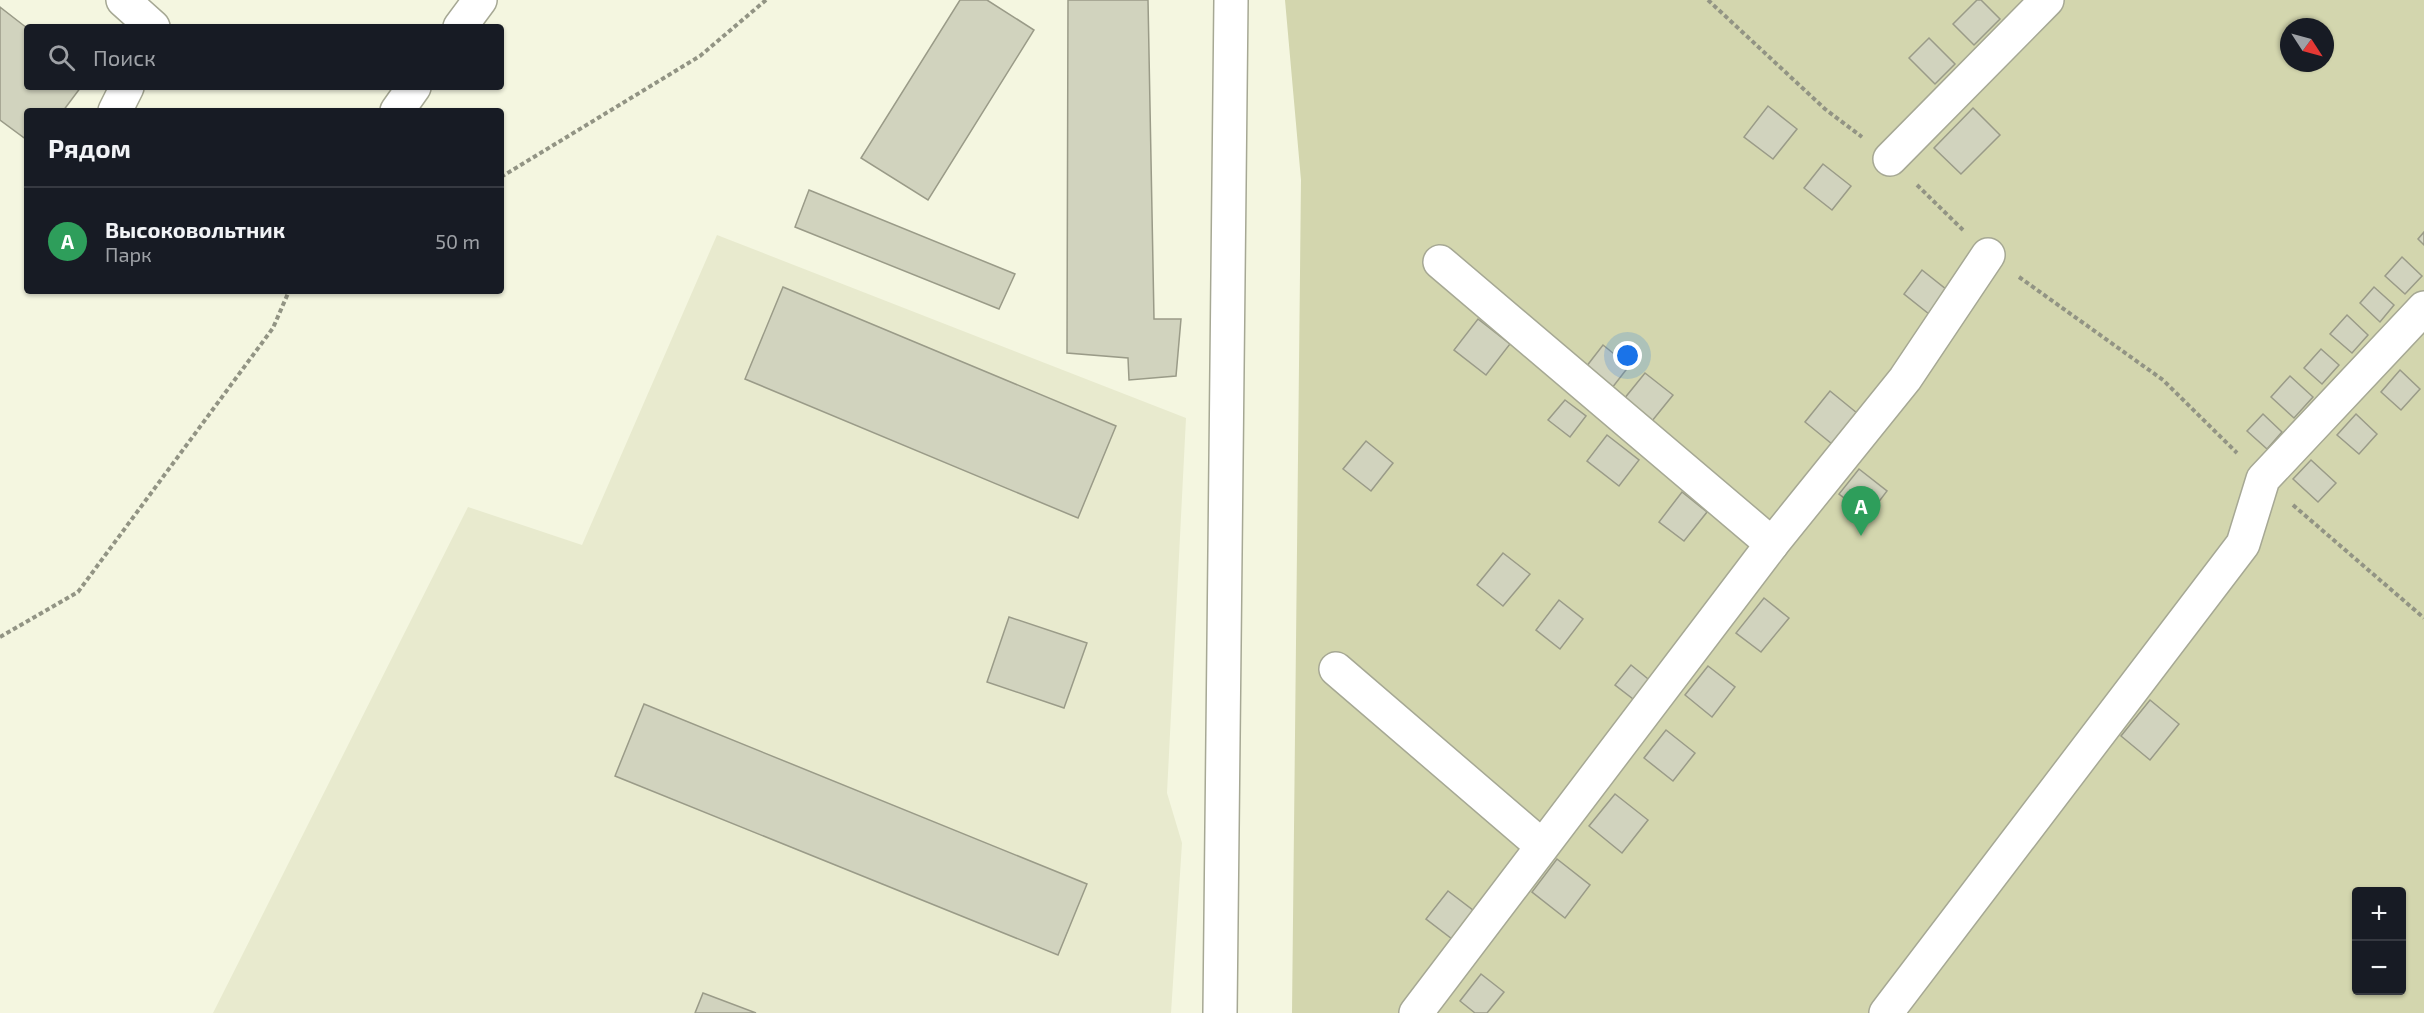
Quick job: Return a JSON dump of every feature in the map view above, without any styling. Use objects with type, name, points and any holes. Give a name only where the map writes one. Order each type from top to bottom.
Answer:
[{"type":"street","points":[[123,0],[150,24]]},
{"type":"street","points":[[462,24],[480,0]]},
{"type":"street","points":[[1220,1013],[1231,0]]},
{"type":"street","points":[[1890,159],[2047,0]]},
{"type":"street","points":[[116,108],[126,90]]},
{"type":"street","points":[[399,108],[412,90]]},
{"type":"street","points":[[1416,1013],[1772,544],[1905,379],[1988,255]]},
{"type":"street","points":[[1440,262],[1772,544]]},
{"type":"street","points":[[1886,1013],[2242,544],[2263,480],[2424,308]]},
{"type":"street","points":[[1336,669],[1542,846]]},
{"type":"path","points":[[504,175],[700,56],[766,0]]},
{"type":"path","points":[[1708,0],[1825,109],[1890,159],[1988,255],[2163,380],[2263,480],[2424,618]]},
{"type":"path","points":[[0,637],[78,592],[273,328],[288,294]]},
{"type":"shaded area","points":[[1285,0],[2424,0],[2424,1013],[1292,1013],[1301,180]]},
{"type":"shaded area","points":[[717,235],[1186,418],[1167,793],[1182,843],[1171,1013],[213,1013],[468,507],[582,545]]},
{"type":"building","points":[[960,0],[987,0],[1034,30],[928,200],[861,158]]},
{"type":"building","points":[[1068,0],[1148,0],[1154,319],[1181,319],[1176,376],[1129,380],[1128,358],[1067,353]]},
{"type":"building","points":[[1977,0],[1981,0],[2000,19],[1974,45],[1953,24]]},
{"type":"building","points":[[0,7],[24,26],[24,90],[79,90],[65,108],[24,108],[24,138],[0,120]]},
{"type":"building","points":[[1929,38],[1955,64],[1935,84],[1909,58]]},
{"type":"building","points":[[1768,106],[1797,129],[1773,159],[1744,137]]},
{"type":"building","points":[[1973,108],[2000,135],[1961,174],[1934,148]]},
{"type":"building","points":[[1823,164],[1851,186],[1832,210],[1804,188]]},
{"type":"building","points":[[809,190],[1015,274],[999,309],[795,227]]},
{"type":"building","points":[[2424,232],[2424,245],[2418,239]]},
{"type":"building","points":[[2402,257],[2422,276],[2405,294],[2385,276]]},
{"type":"building","points":[[1922,270],[1947,290],[1929,314],[1904,294]]},
{"type":"building","points":[[783,287],[1116,426],[1078,518],[745,379]]},
{"type":"building","points":[[2374,287],[2394,305],[2380,322],[2360,303]]},
{"type":"building","points":[[2347,315],[2368,335],[2352,353],[2330,334]]},
{"type":"building","points":[[1478,319],[1510,344],[1486,375],[1454,350]]},
{"type":"building","points":[[1603,345],[1629,366],[1612,388],[1586,367]]},
{"type":"building","points":[[2321,349],[2339,365],[2322,384],[2304,368]]},
{"type":"building","points":[[2400,370],[2420,389],[2401,410],[2381,392]]},
{"type":"building","points":[[1645,373],[1673,395],[1652,421],[1624,399]]},
{"type":"building","points":[[2290,376],[2313,397],[2294,418],[2271,397]]},
{"type":"building","points":[[1830,391],[1857,413],[1832,444],[1805,422]]},
{"type":"building","points":[[1565,400],[1586,416],[1570,437],[1548,420]]},
{"type":"building","points":[[2263,414],[2282,432],[2267,449],[2247,431]]},
{"type":"building","points":[[2356,414],[2377,434],[2359,454],[2337,435]]},
{"type":"building","points":[[1607,435],[1639,460],[1619,486],[1587,461]]},
{"type":"building","points":[[1366,441],[1393,463],[1371,491],[1343,469]]},
{"type":"building","points":[[2311,460],[2336,483],[2318,502],[2293,479]]},
{"type":"building","points":[[1859,469],[1887,491],[1868,516],[1839,494]]},
{"type":"building","points":[[1682,492],[1707,512],[1684,541],[1659,522]]},
{"type":"building","points":[[1503,553],[1530,574],[1503,606],[1477,585]]},
{"type":"building","points":[[1764,598],[1789,618],[1761,652],[1736,633]]},
{"type":"building","points":[[1559,600],[1583,619],[1560,649],[1536,630]]},
{"type":"building","points":[[1009,617],[1087,643],[1064,708],[987,682]]},
{"type":"building","points":[[1631,665],[1653,683],[1637,702],[1615,685]]},
{"type":"building","points":[[1708,666],[1735,687],[1712,717],[1685,695]]},
{"type":"building","points":[[2150,700],[2179,724],[2150,760],[2121,736]]},
{"type":"building","points":[[644,704],[1087,884],[1058,955],[615,776]]},
{"type":"building","points":[[1666,730],[1695,753],[1673,781],[1644,758]]},
{"type":"building","points":[[1615,794],[1648,820],[1622,853],[1589,826]]},
{"type":"building","points":[[1557,859],[1590,885],[1565,918],[1532,892]]},
{"type":"building","points":[[1448,891],[1478,914],[1456,942],[1426,919]]},
{"type":"building","points":[[1481,974],[1504,992],[1487,1013],[1475,1013],[1460,1001]]},
{"type":"building","points":[[703,993],[756,1013],[695,1013]]},
{"type":"place","name":"Высоковольтник","points":[[1861,536]]}]
